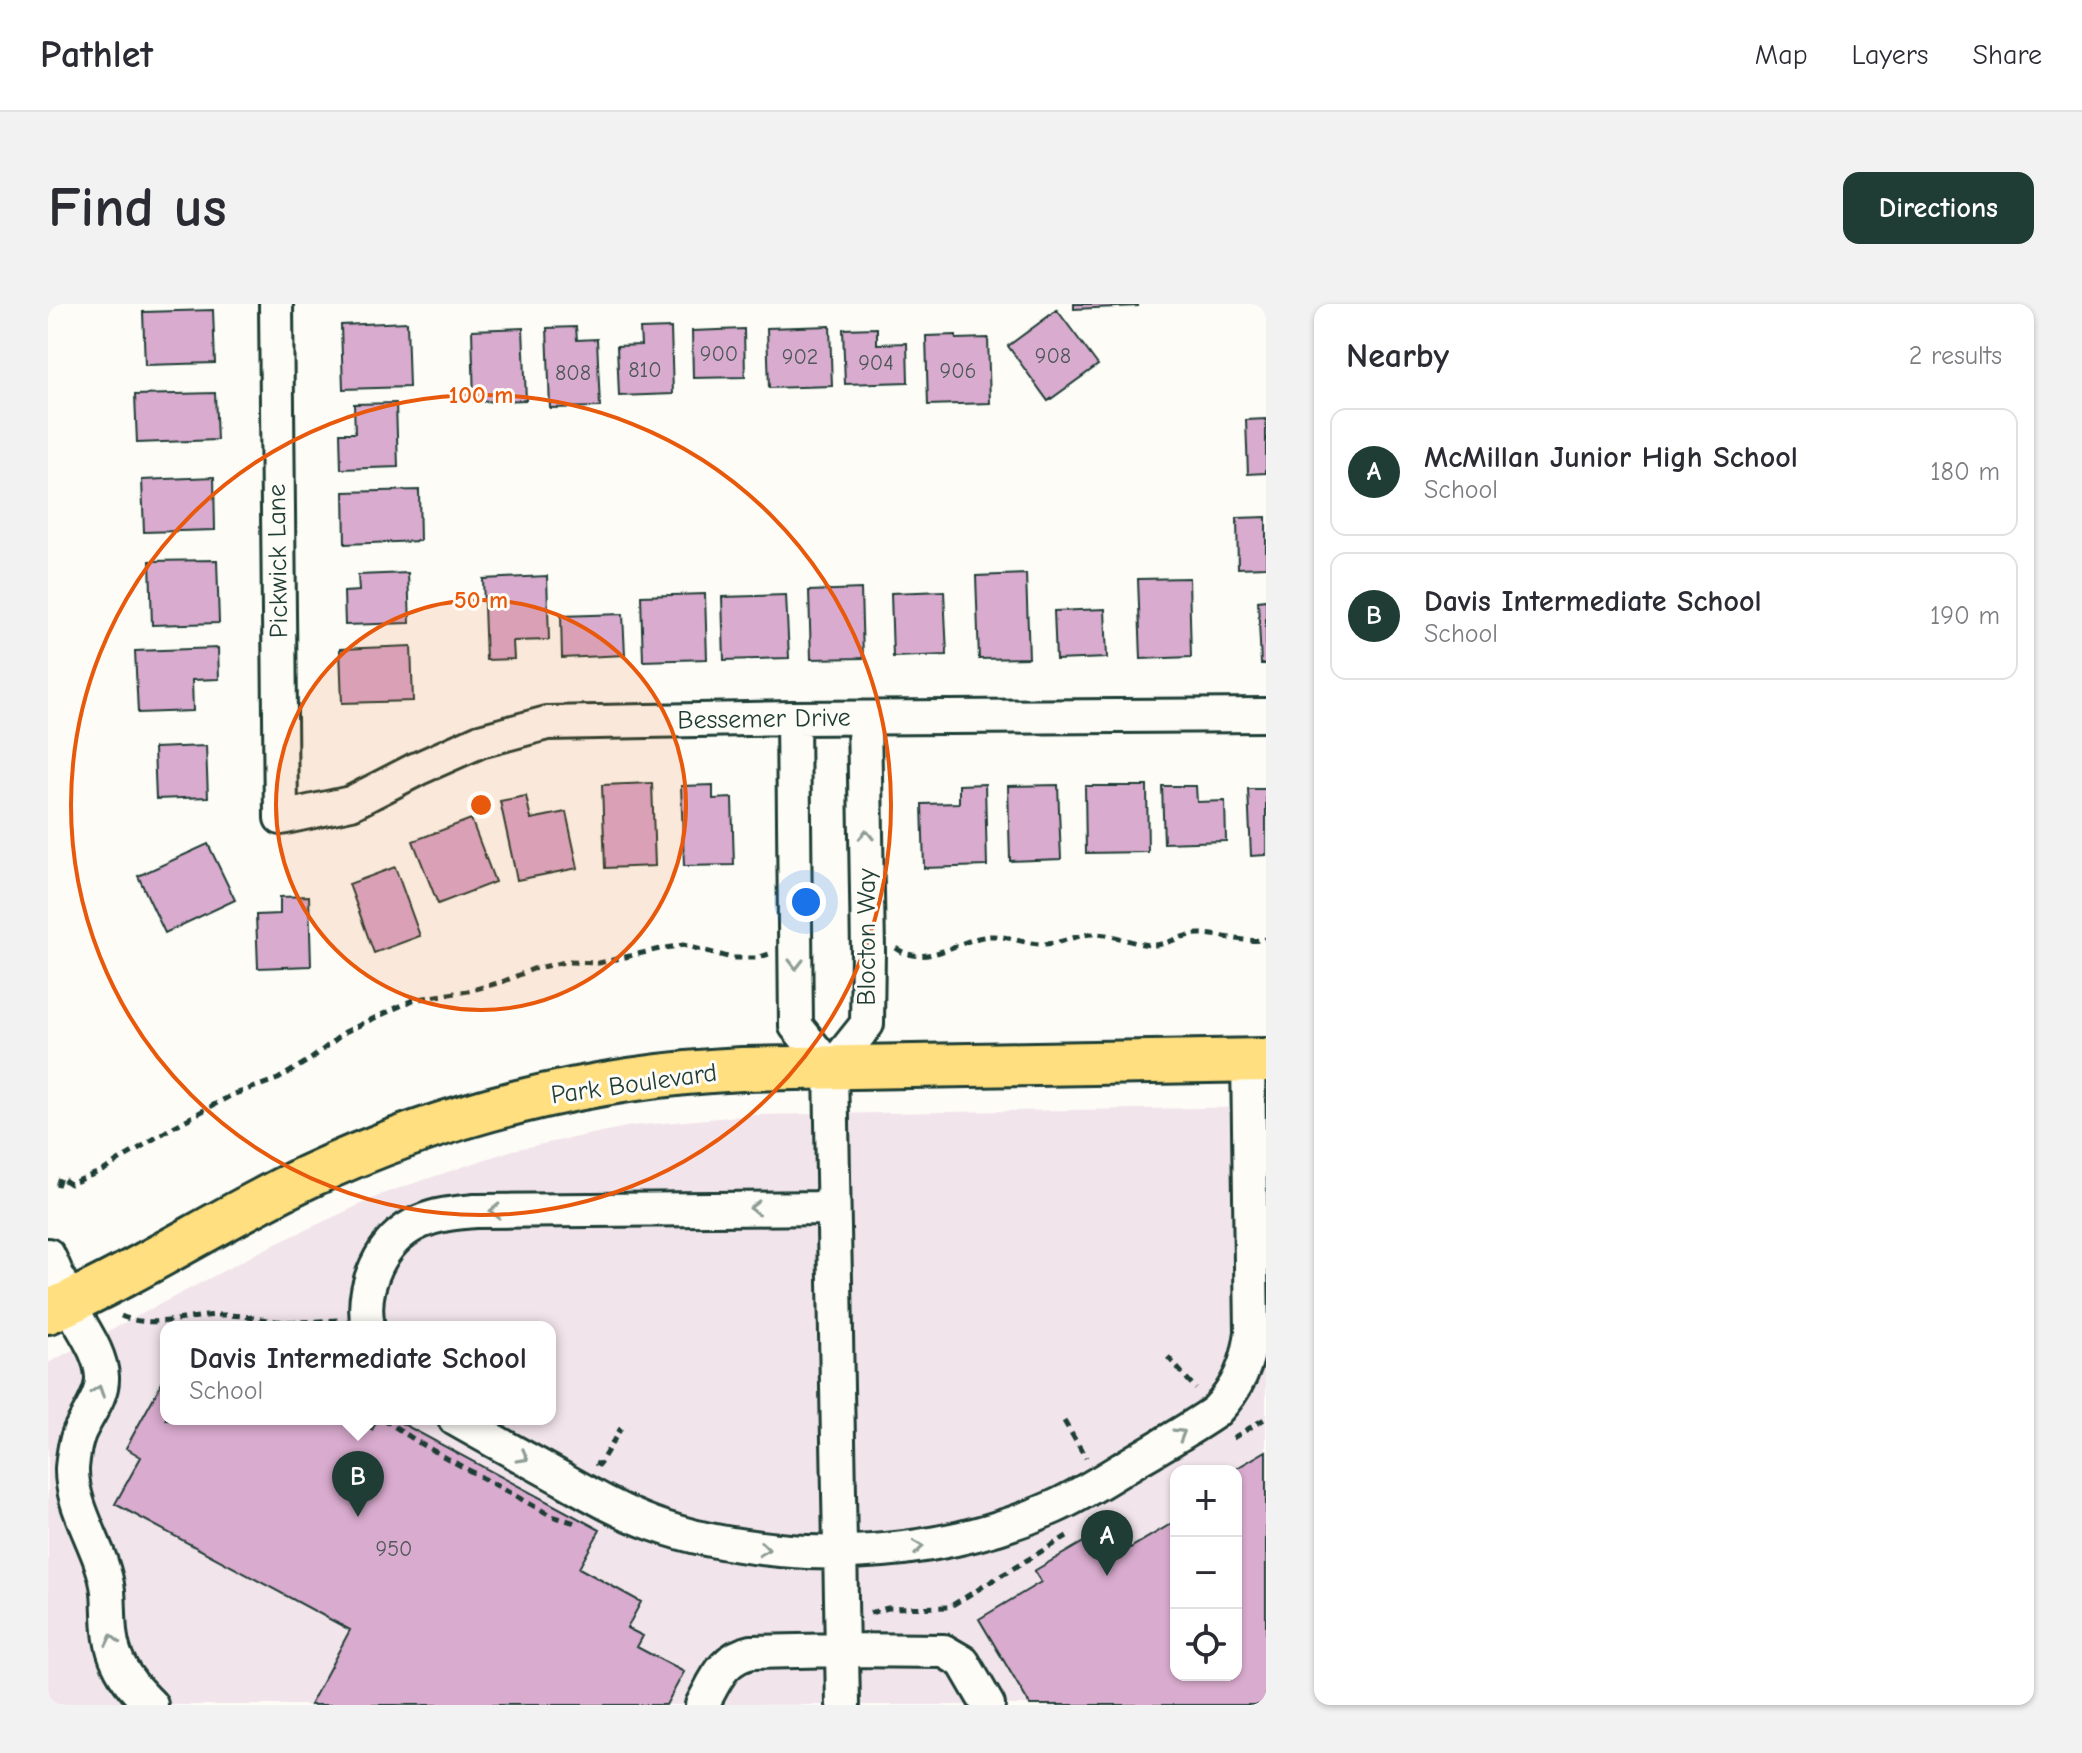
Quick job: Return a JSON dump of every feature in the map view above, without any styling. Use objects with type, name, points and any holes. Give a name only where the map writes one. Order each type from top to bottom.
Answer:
[{"type":"main road","name":"Park Boulevard","points":[[59,1307],[137,1269],[307,1177],[391,1142],[488,1110],[597,1085],[675,1073],[742,1069],[1257,1060]]},
{"type":"street","name":"Pickwick Lane","points":[[276,304],[281,818]]},
{"type":"street","name":"Bessemer Drive","points":[[281,818],[351,803],[480,741],[547,723],[1266,715]]},
{"type":"street","points":[[793,718],[796,1026],[831,1069],[843,1705]]},
{"type":"street","name":"Blocton Way","points":[[831,1069],[867,1024],[864,718]]},
{"type":"street","points":[[466,1425],[611,1505],[654,1524],[741,1547],[772,1551],[877,1551],[941,1544],[972,1537],[1029,1517],[1082,1492],[1198,1423],[1215,1412],[1237,1385],[1250,1351],[1252,1332],[1257,1060]]},
{"type":"street","points":[[367,1321],[371,1278],[386,1251],[398,1236],[417,1223],[444,1214],[475,1211],[833,1208]]},
{"type":"street","points":[[48,1255],[59,1307],[96,1354],[102,1374],[102,1385],[78,1435],[74,1453],[72,1471],[76,1498],[108,1588],[108,1625],[117,1661],[127,1680],[151,1705]]},
{"type":"street","points":[[702,1705],[724,1665],[742,1654],[842,1650],[944,1651],[963,1662],[988,1705]]},
{"type":"path","points":[[892,950],[896,948],[905,955],[927,956],[991,936],[1043,944],[1091,934],[1155,946],[1199,934],[1253,941],[1266,939]]},
{"type":"path","points":[[57,1186],[60,1177],[70,1184],[104,1170],[232,1095],[278,1079],[311,1059],[345,1032],[413,1000],[468,991],[533,969],[565,962],[599,963],[683,945],[732,958],[757,958],[772,953]]},
{"type":"path","points":[[121,1316],[127,1319],[184,1320],[226,1314],[279,1321],[335,1320]]},
{"type":"path","points":[[1168,1357],[1203,1397]]},
{"type":"path","points":[[1064,1421],[1088,1460],[1098,1460]]},
{"type":"path","points":[[589,1460],[599,1465],[621,1428]]},
{"type":"path","points":[[865,1615],[888,1608],[949,1607],[1070,1534]]},
{"type":"shaded area","points":[[1266,1107],[1266,1705],[48,1705],[48,1363],[269,1247],[385,1193],[513,1150],[631,1126],[751,1115]]},
{"type":"building","points":[[1074,304],[1138,304],[1138,306],[1074,309]]},
{"type":"building","points":[[213,310],[215,363],[145,365],[143,312]]},
{"type":"building","points":[[1057,310],[1098,365],[1048,401],[1008,346]]},
{"type":"building","points":[[407,322],[409,387],[343,389],[341,325]]},
{"type":"building","points":[[830,326],[832,386],[769,388],[767,328]]},
{"type":"building","points":[[576,327],[577,340],[597,339],[600,407],[550,408],[547,328]]},
{"type":"building","points":[[523,328],[526,400],[474,402],[472,330]]},
{"type":"building","points":[[671,328],[673,394],[619,396],[617,346],[641,345],[640,329]]},
{"type":"building","points":[[877,328],[877,344],[907,343],[908,382],[845,384],[843,329]]},
{"type":"building","points":[[744,329],[745,377],[693,378],[692,331]]},
{"type":"building","points":[[956,335],[956,339],[988,338],[990,403],[928,405],[926,336]]},
{"type":"building","points":[[215,393],[217,440],[137,443],[135,395]]},
{"type":"building","points":[[396,403],[398,467],[341,469],[340,433],[355,433],[354,404]]},
{"type":"building","points":[[1266,419],[1266,473],[1248,474],[1246,420]]},
{"type":"building","points":[[214,477],[215,530],[144,532],[142,480]]},
{"type":"building","points":[[419,490],[420,541],[345,544],[344,492]]},
{"type":"building","points":[[1266,517],[1266,567],[1238,568],[1237,518]]},
{"type":"building","points":[[217,560],[219,623],[152,625],[150,561]]},
{"type":"building","points":[[408,573],[410,623],[345,625],[344,592],[359,591],[358,575]]},
{"type":"building","points":[[1026,574],[1029,658],[979,659],[976,576]]},
{"type":"building","points":[[547,576],[549,640],[513,641],[514,659],[486,660],[483,579]]},
{"type":"building","points":[[1189,578],[1191,657],[1141,659],[1138,579]]},
{"type":"building","points":[[861,589],[863,658],[811,659],[809,591]]},
{"type":"building","points":[[944,591],[947,655],[893,657],[891,593]]},
{"type":"building","points":[[705,594],[707,659],[643,661],[641,596]]},
{"type":"building","points":[[786,595],[789,658],[724,660],[722,597]]},
{"type":"building","points":[[1266,600],[1266,664],[1261,664],[1258,601]]},
{"type":"building","points":[[1105,609],[1107,658],[1056,660],[1054,611]]},
{"type":"building","points":[[623,614],[625,655],[562,658],[561,616]]},
{"type":"building","points":[[411,646],[413,701],[342,703],[340,649]]},
{"type":"building","points":[[218,648],[219,679],[192,680],[193,711],[138,713],[135,651]]},
{"type":"building","points":[[206,746],[208,797],[156,799],[154,748]]},
{"type":"building","points":[[652,783],[655,866],[605,868],[602,785]]},
{"type":"building","points":[[985,784],[987,866],[924,868],[922,804],[959,803],[959,785]]},
{"type":"building","points":[[713,785],[713,799],[732,798],[734,865],[684,866],[681,786]]},
{"type":"building","points":[[1058,785],[1061,859],[1010,861],[1008,786]]},
{"type":"building","points":[[1085,786],[1147,786],[1148,852],[1086,853]]},
{"type":"building","points":[[1162,786],[1196,786],[1197,802],[1225,801],[1226,841],[1164,843]]},
{"type":"building","points":[[1248,789],[1266,789],[1266,855],[1251,856]]},
{"type":"building","points":[[526,796],[531,819],[566,812],[578,868],[517,880],[500,801]]},
{"type":"building","points":[[471,819],[495,882],[438,904],[413,841]]},
{"type":"building","points":[[208,844],[235,900],[165,933],[138,876]]},
{"type":"building","points":[[395,867],[420,936],[374,953],[349,884]]},
{"type":"building","points":[[309,896],[311,966],[258,968],[256,915],[280,914],[280,897]]},
{"type":"building","points":[[160,1386],[160,1425],[362,1425],[372,1430],[375,1425],[405,1425],[600,1530],[579,1568],[641,1602],[627,1628],[643,1636],[637,1647],[684,1672],[666,1705],[310,1705],[350,1630],[115,1504],[141,1457],[126,1448]]},
{"type":"building","points":[[1266,1451],[1266,1705],[1030,1705],[979,1619],[1041,1582],[1034,1571],[1116,1523],[1130,1548],[1170,1525],[1170,1681],[1242,1681],[1242,1465]]},
{"type":"place","name":"Davis Intermediate School","points":[[358,1517]]},
{"type":"place","name":"McMillan Junior High School","points":[[1107,1576]]}]
